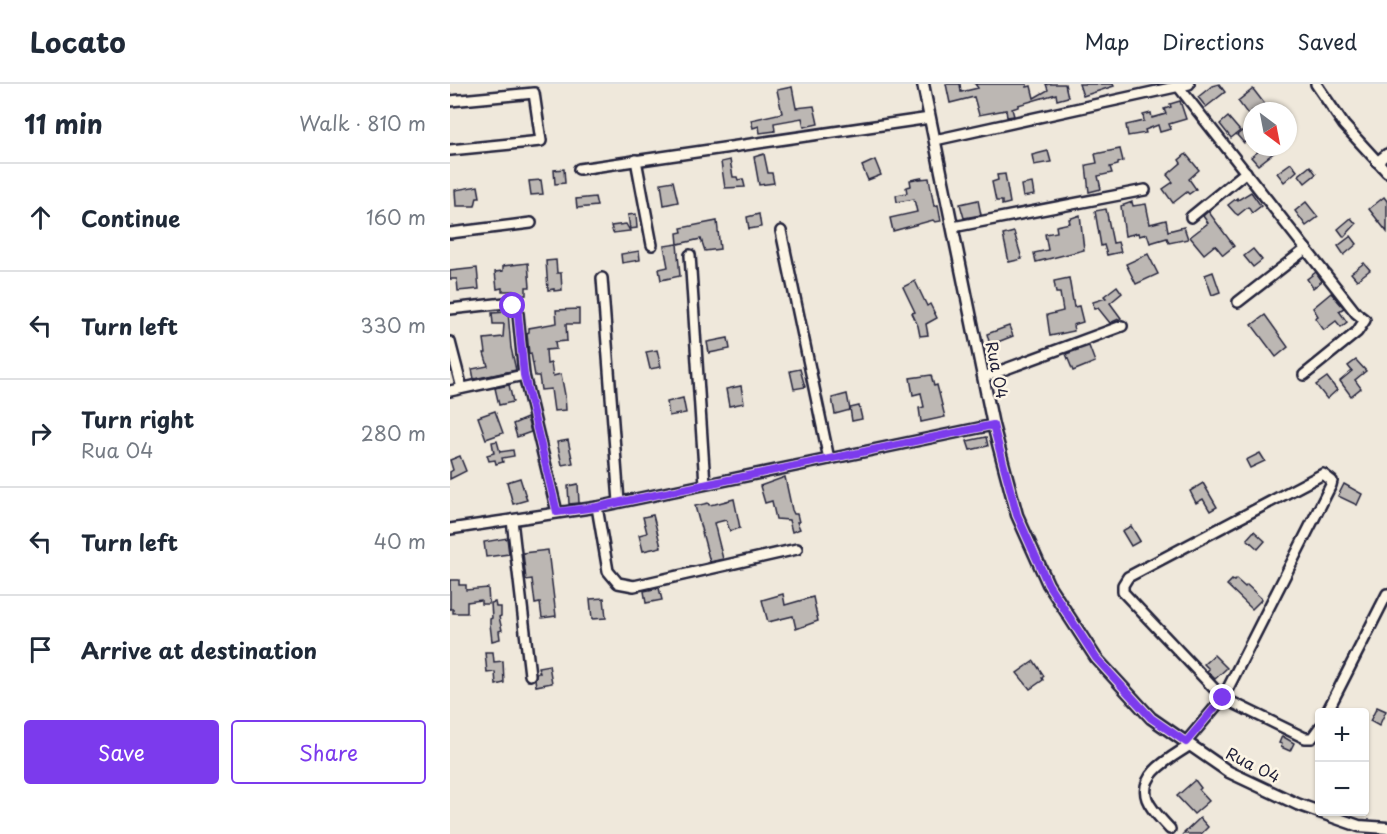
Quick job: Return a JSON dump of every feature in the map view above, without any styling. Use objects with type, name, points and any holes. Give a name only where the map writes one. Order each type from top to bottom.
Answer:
[{"type":"street","name":"Rua 04","points":[[922,84],[993,425],[1017,515],[1048,584],[1096,658],[1151,718],[1229,772],[1297,804],[1359,826],[1387,828]]},
{"type":"street","points":[[1140,84],[1142,94]]},
{"type":"street","points":[[935,140],[1189,84]]},
{"type":"street","points":[[1316,84],[1344,125],[1387,172]]},
{"type":"street","points":[[1178,86],[1356,313],[1365,320],[1357,332],[1304,375]]},
{"type":"street","points":[[450,102],[534,93],[541,141],[450,150]]},
{"type":"street","points":[[579,169],[930,118]]},
{"type":"street","points":[[1377,162],[1387,154]]},
{"type":"street","points":[[636,160],[652,245]]},
{"type":"street","points":[[1191,216],[1246,172]]},
{"type":"street","points":[[953,227],[1145,190]]},
{"type":"street","points":[[450,234],[531,223]]},
{"type":"street","points":[[781,231],[829,459]]},
{"type":"street","points":[[1238,302],[1306,249]]},
{"type":"street","points":[[690,255],[705,484]]},
{"type":"street","points":[[602,278],[619,502]]},
{"type":"street","points":[[450,309],[505,303],[513,306],[518,314],[524,375],[557,512]]},
{"type":"street","points":[[984,377],[1122,326]]},
{"type":"street","points":[[450,342],[462,388]]},
{"type":"street","points":[[450,391],[524,375]]},
{"type":"street","points":[[450,529],[597,507],[993,425]]},
{"type":"street","points":[[1170,829],[1146,797],[1146,780],[1188,743],[1223,698],[1332,482],[1323,474],[1128,578],[1123,585],[1123,592],[1223,698],[1305,738],[1312,738],[1315,734]]},
{"type":"street","points":[[597,507],[608,571],[618,583],[634,586],[797,549]]},
{"type":"street","points":[[512,519],[530,675]]},
{"type":"street","points":[[1329,708],[1387,594]]},
{"type":"building","points":[[946,84],[960,84],[961,92],[978,88],[975,84],[1027,84],[1027,87],[1031,86],[1034,98],[1048,90],[1046,84],[1065,84],[1068,97],[1057,100],[1056,94],[1018,105],[1012,109],[1014,116],[1007,117],[1006,110],[979,115],[974,97],[950,103]]},
{"type":"building","points":[[1079,84],[1113,84],[1114,86],[1083,96]]},
{"type":"building","points":[[1219,84],[1225,92],[1206,107],[1198,97],[1212,86]]},
{"type":"building","points":[[792,87],[796,108],[814,106],[818,124],[804,127],[802,118],[774,123],[775,131],[760,133],[759,126],[753,128],[751,120],[782,113],[777,90]]},
{"type":"building","points":[[1253,89],[1263,102],[1243,102],[1243,108],[1238,101]]},
{"type":"building","points":[[1180,101],[1186,119],[1169,124],[1171,129],[1160,132],[1158,125],[1145,130],[1146,133],[1128,136],[1126,125],[1144,121],[1143,115],[1151,113],[1152,118],[1166,114],[1164,109]]},
{"type":"building","points":[[1228,117],[1240,131],[1231,138],[1220,124]]},
{"type":"building","points":[[1243,130],[1243,142],[1237,135]]},
{"type":"building","points":[[1120,149],[1123,161],[1110,167],[1112,173],[1098,176],[1101,189],[1089,192],[1086,165],[1097,163],[1095,154]]},
{"type":"building","points":[[1048,151],[1051,162],[1034,165],[1032,155]]},
{"type":"building","points":[[764,154],[768,173],[772,173],[774,183],[759,185],[754,157]]},
{"type":"building","points":[[1186,154],[1199,170],[1189,179],[1196,189],[1189,194],[1187,192],[1173,203],[1163,189],[1173,182],[1167,175],[1181,163],[1179,160]]},
{"type":"building","points":[[1252,156],[1270,156],[1258,165]]},
{"type":"building","points":[[730,160],[733,177],[737,177],[738,180],[743,179],[745,187],[725,188],[721,162]]},
{"type":"building","points":[[875,160],[881,175],[868,180],[862,166]]},
{"type":"building","points":[[1291,163],[1297,171],[1284,182],[1277,173]]},
{"type":"building","points":[[1310,166],[1316,174],[1305,183],[1299,175]]},
{"type":"building","points":[[564,169],[565,183],[555,184],[554,170]]},
{"type":"building","points":[[1005,174],[1010,203],[1002,205],[1002,201],[996,201],[992,182],[998,180],[997,175]]},
{"type":"building","points":[[929,178],[934,206],[938,205],[941,221],[933,220],[893,231],[890,218],[917,212],[914,199],[897,202],[896,195],[907,193],[906,187],[911,186],[910,180]]},
{"type":"building","points":[[541,180],[543,194],[531,195],[529,181]]},
{"type":"building","points":[[673,181],[678,202],[664,205],[661,183]]},
{"type":"building","points":[[1032,183],[1034,195],[1023,197],[1021,185]]},
{"type":"building","points":[[478,186],[480,197],[477,197],[475,206],[456,206],[455,190]]},
{"type":"building","points":[[1251,192],[1261,206],[1252,213],[1248,207],[1238,215],[1228,205],[1237,198],[1238,200]]},
{"type":"building","points":[[595,197],[597,206],[577,208],[576,199]]},
{"type":"building","points":[[1384,197],[1387,201],[1387,232],[1369,209]]},
{"type":"building","points":[[978,200],[981,215],[964,218],[960,204]]},
{"type":"building","points":[[1132,202],[1133,206],[1146,204],[1150,224],[1166,220],[1168,231],[1184,227],[1188,239],[1169,243],[1167,238],[1150,243],[1147,234],[1139,236],[1138,233],[1125,236],[1121,206]]},
{"type":"building","points":[[1306,202],[1318,217],[1306,226],[1295,211]]},
{"type":"building","points":[[1106,209],[1113,243],[1118,242],[1121,252],[1107,255],[1104,245],[1101,246],[1095,211]]},
{"type":"building","points":[[1208,211],[1234,246],[1223,255],[1215,245],[1204,254],[1190,237],[1208,223],[1203,216]]},
{"type":"building","points":[[636,214],[637,228],[630,229],[628,215]]},
{"type":"building","points":[[759,214],[761,227],[749,229],[747,217]]},
{"type":"building","points":[[1080,215],[1084,250],[1036,262],[1034,253],[1048,250],[1045,234],[1057,232],[1056,226],[1070,223],[1069,219]]},
{"type":"building","points":[[1351,218],[1356,224],[1344,237],[1338,229]]},
{"type":"building","points":[[717,221],[720,249],[705,251],[701,239],[678,244],[677,233],[682,232],[681,228]]},
{"type":"building","points":[[626,224],[630,231],[613,233],[611,226]]},
{"type":"building","points":[[1014,232],[1022,259],[1009,262],[1003,235]]},
{"type":"building","points":[[1351,236],[1357,244],[1344,255],[1338,246]]},
{"type":"building","points":[[677,244],[680,276],[661,280],[659,269],[668,267],[664,246]]},
{"type":"building","points":[[1253,249],[1262,260],[1253,267],[1244,256]]},
{"type":"building","points":[[639,251],[640,260],[622,263],[621,254]]},
{"type":"building","points":[[1148,254],[1158,274],[1136,284],[1126,264]]},
{"type":"building","points":[[556,260],[557,273],[561,273],[562,290],[554,291],[554,289],[548,290],[546,261]]},
{"type":"building","points":[[528,263],[530,287],[526,287],[526,295],[517,296],[517,291],[497,289],[495,272],[503,271],[503,266]]},
{"type":"building","points":[[1364,263],[1370,270],[1357,280],[1351,273]]},
{"type":"building","points":[[477,268],[479,289],[458,291],[457,279],[450,279],[450,271]]},
{"type":"building","points":[[1213,272],[1220,292],[1212,295],[1205,275]]},
{"type":"building","points":[[1316,272],[1322,281],[1313,288],[1307,279]]},
{"type":"building","points":[[1069,278],[1074,307],[1079,306],[1083,322],[1073,325],[1074,331],[1050,336],[1047,315],[1063,311],[1060,293],[1056,293],[1054,281]]},
{"type":"building","points":[[915,281],[927,306],[930,304],[937,318],[926,324],[928,335],[920,336],[912,313],[915,312],[903,287]]},
{"type":"building","points":[[1117,286],[1122,293],[1110,303],[1121,318],[1110,323],[1098,308],[1094,309],[1093,302],[1106,298],[1104,296]]},
{"type":"building","points":[[1331,293],[1344,308],[1339,311],[1347,322],[1341,327],[1336,321],[1324,330],[1315,318],[1318,316],[1313,308]]},
{"type":"building","points":[[579,309],[579,324],[566,324],[567,341],[555,342],[556,349],[546,350],[547,364],[551,363],[553,376],[561,374],[565,395],[566,410],[554,411],[551,389],[541,390],[539,376],[535,376],[531,353],[529,354],[527,333],[529,328],[557,323],[556,310]]},
{"type":"building","points":[[508,312],[511,348],[516,370],[474,379],[472,369],[488,366],[484,353],[486,353],[484,339],[503,337],[504,324],[493,324],[492,313]]},
{"type":"building","points":[[1265,315],[1288,347],[1276,357],[1252,325]]},
{"type":"building","points":[[1009,326],[1013,336],[990,345],[987,334]]},
{"type":"building","points":[[728,338],[730,349],[709,353],[707,342]]},
{"type":"building","points":[[1089,346],[1095,362],[1073,371],[1066,354]]},
{"type":"building","points":[[657,350],[661,367],[650,369],[646,352]]},
{"type":"building","points":[[1356,360],[1366,371],[1355,380],[1361,388],[1351,396],[1340,381],[1352,371],[1348,366]]},
{"type":"building","points":[[800,369],[805,387],[794,389],[790,371]]},
{"type":"building","points":[[931,375],[934,386],[937,385],[945,417],[921,422],[919,408],[924,407],[921,393],[913,395],[910,378]]},
{"type":"building","points":[[1327,377],[1337,390],[1327,399],[1316,385]]},
{"type":"building","points":[[509,385],[513,402],[499,405],[495,388]]},
{"type":"building","points":[[741,386],[744,403],[729,406],[726,389]]},
{"type":"building","points":[[847,394],[850,410],[835,414],[832,398]]},
{"type":"building","points":[[683,398],[686,413],[669,416],[667,402]]},
{"type":"building","points":[[859,406],[862,419],[852,421],[850,408]]},
{"type":"building","points":[[495,411],[503,433],[486,439],[478,417]]},
{"type":"building","points":[[527,418],[531,432],[517,437],[513,424]]},
{"type":"building","points":[[986,437],[988,446],[970,450],[967,441]]},
{"type":"building","points":[[568,440],[573,463],[562,465],[557,442]]},
{"type":"building","points":[[497,441],[500,452],[513,450],[514,456],[502,458],[503,462],[496,464],[495,460],[489,461],[487,455],[494,453],[492,442]]},
{"type":"building","points":[[1260,453],[1265,461],[1250,468],[1246,460]]},
{"type":"building","points":[[460,456],[466,471],[450,479],[450,472],[453,470],[450,460]]},
{"type":"building","points":[[785,477],[792,510],[794,514],[797,514],[800,529],[792,532],[789,520],[776,519],[772,501],[765,503],[760,486]]},
{"type":"building","points":[[520,478],[527,500],[513,504],[507,482]]},
{"type":"building","points":[[1203,483],[1217,507],[1210,511],[1203,499],[1196,503],[1190,491]]},
{"type":"building","points":[[578,484],[579,503],[569,504],[568,486]]},
{"type":"building","points":[[1344,484],[1362,494],[1357,505],[1338,496]]},
{"type":"building","points":[[734,499],[740,528],[730,531],[726,520],[714,523],[723,559],[710,562],[695,506]]},
{"type":"building","points":[[653,515],[661,547],[643,551],[639,535],[647,533],[643,517]]},
{"type":"building","points":[[1131,526],[1140,541],[1131,546],[1122,531]]},
{"type":"building","points":[[1254,531],[1265,541],[1258,549],[1247,539]]},
{"type":"building","points":[[507,538],[509,554],[486,557],[484,542]]},
{"type":"building","points":[[548,550],[556,616],[542,618],[540,603],[535,604],[532,579],[526,580],[523,553]]},
{"type":"building","points":[[1236,579],[1245,587],[1247,585],[1262,599],[1252,609],[1227,585]]},
{"type":"building","points":[[450,580],[459,580],[459,585],[466,585],[466,590],[488,588],[489,604],[481,604],[481,600],[467,602],[467,613],[453,613],[453,609],[450,609]]},
{"type":"building","points":[[659,588],[662,600],[646,603],[644,591]]},
{"type":"building","points":[[783,594],[785,605],[813,597],[818,621],[796,629],[793,616],[768,622],[762,600]]},
{"type":"building","points":[[604,598],[606,618],[592,619],[590,599]]},
{"type":"building","points":[[495,602],[496,607],[501,607],[499,617],[502,630],[499,631],[500,639],[492,641],[491,603]]},
{"type":"building","points":[[485,652],[493,652],[494,662],[503,661],[504,683],[496,685],[495,672],[487,673]]},
{"type":"building","points":[[1214,655],[1227,668],[1215,679],[1204,664]]},
{"type":"building","points":[[1034,661],[1044,676],[1043,680],[1030,689],[1017,673]]},
{"type":"building","points":[[549,665],[552,683],[536,686],[535,679],[537,673],[540,673],[538,667]]},
{"type":"building","points":[[1377,707],[1386,711],[1379,726],[1370,721]]},
{"type":"building","points":[[1282,736],[1294,743],[1290,751],[1281,747],[1282,744],[1279,743]]},
{"type":"building","points":[[1195,780],[1201,788],[1199,790],[1209,801],[1194,814],[1177,796]]},
{"type":"building","points":[[1200,818],[1208,827],[1201,834],[1183,834]]},
{"type":"route","points":[[513,306],[518,314],[524,375],[557,512],[597,507],[993,425],[1017,515],[1048,584],[1096,658],[1151,718],[1186,742],[1223,698]]}]
